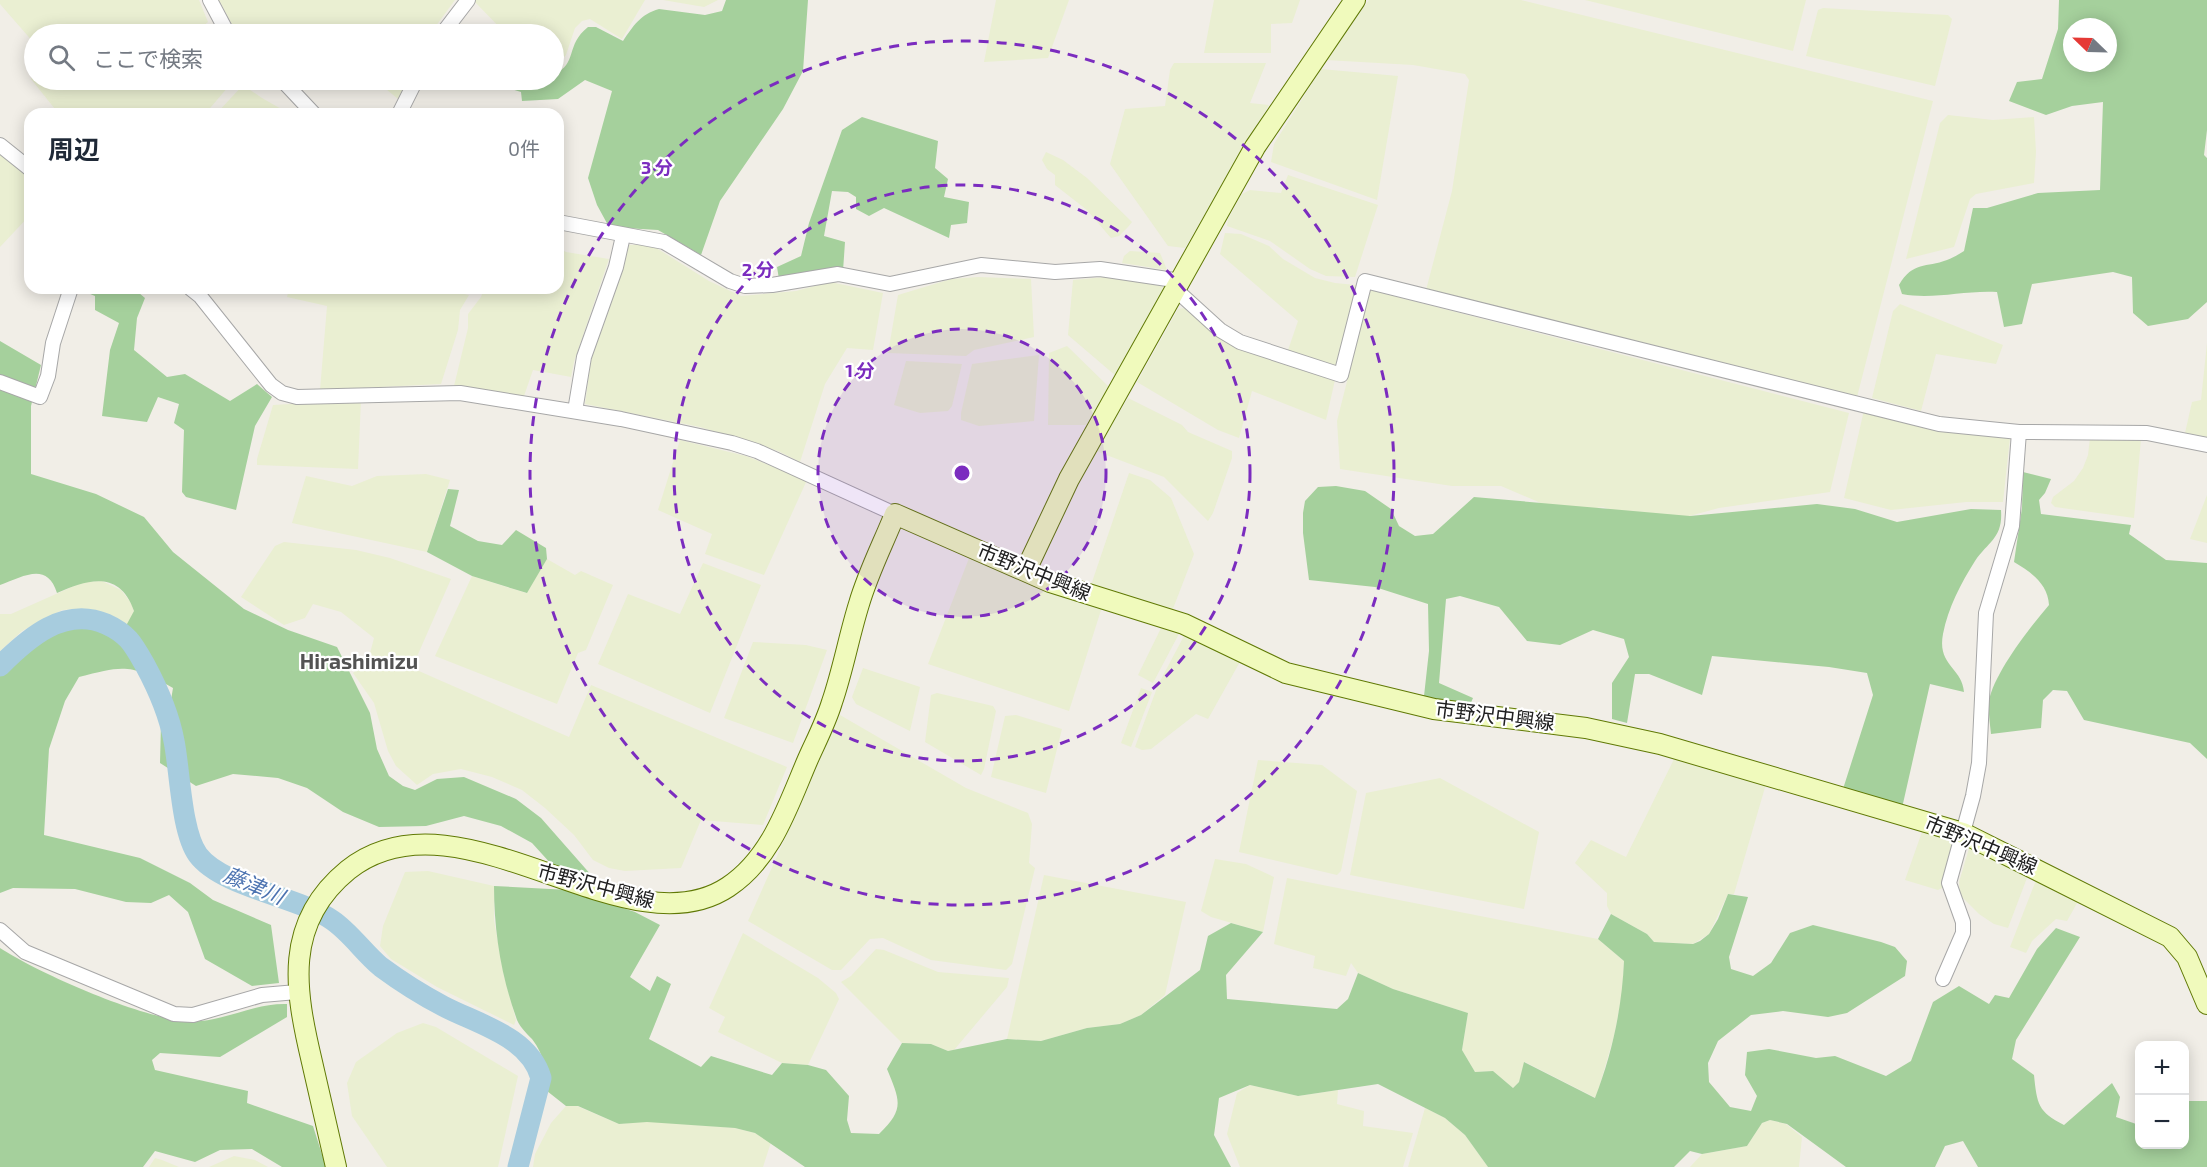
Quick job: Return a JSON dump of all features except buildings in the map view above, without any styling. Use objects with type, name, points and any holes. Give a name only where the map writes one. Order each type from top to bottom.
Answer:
[{"type":"main road","points":[[1026,570],[1069,479],[1255,147],[1355,0]]},
{"type":"main road","name":"市野沢中興線","points":[[336,1167],[297,992],[298,952],[303,935],[328,888],[351,868],[383,851],[425,845],[484,854],[649,902],[682,903],[726,889],[748,871],[767,847],[781,821],[832,704],[860,601],[895,514],[1086,595],[1184,624],[1286,673],[1434,709],[1586,728],[1660,744],[1963,833],[2170,937],[2187,957],[2207,1004]]},
{"type":"street","points":[[210,0],[223,24]]},
{"type":"street","points":[[450,24],[468,0]]},
{"type":"street","points":[[291,90],[308,108]]},
{"type":"street","points":[[402,108],[411,90]]},
{"type":"street","points":[[0,145],[24,164]]},
{"type":"street","points":[[564,223],[623,236],[648,237],[663,242],[730,281],[745,286],[772,285],[838,274],[890,284],[981,265],[1055,272],[1100,269],[1179,285],[1220,330],[1240,342],[1341,375],[1365,281],[1940,424],[2019,432],[2147,433],[2207,445]]},
{"type":"street","points":[[575,411],[584,357],[616,267],[623,236]]},
{"type":"street","points":[[0,382],[40,397],[48,376],[53,343],[69,294]]},
{"type":"street","points":[[198,294],[271,384],[282,393],[297,397],[460,393],[575,411],[732,443],[792,465],[895,514]]},
{"type":"street","points":[[1943,979],[1963,933],[1961,914],[1949,883],[1979,763],[1986,614],[2012,526],[2019,432]]},
{"type":"street","points":[[0,930],[25,952],[174,1014],[193,1015],[262,996],[297,992]]},
{"type":"green space","points":[[0,0],[199,0],[208,22],[206,24],[24,24],[24,32],[0,4]]},
{"type":"green space","points":[[219,0],[455,0],[437,24],[232,24]]},
{"type":"green space","points":[[473,0],[645,0],[622,39],[590,19],[582,21],[575,28],[564,57],[564,24],[496,24]]},
{"type":"green space","points":[[663,0],[718,0],[704,7]]},
{"type":"green space","points":[[726,0],[808,0],[803,71],[783,109],[720,201],[701,255],[658,230],[609,227],[597,205],[588,178],[612,91],[585,80],[558,99],[522,101],[521,92],[515,90],[564,90],[564,67],[576,41],[588,27],[596,27],[623,41],[638,21],[659,9],[705,15],[722,11]]},
{"type":"green space","points":[[996,0],[1069,0],[1048,58],[984,62]]},
{"type":"green space","points":[[1214,0],[1300,0],[1292,23],[1271,24],[1271,53],[1204,53]]},
{"type":"green space","points":[[1369,0],[1521,0],[1933,101],[1857,397],[1426,290],[1452,191],[1469,80],[1465,74],[1413,65],[1326,60]]},
{"type":"green space","points":[[1585,0],[1806,0],[1793,51]]},
{"type":"green space","points":[[2059,0],[2207,0],[2207,130],[2204,155],[2207,158],[2207,302],[2188,319],[2148,326],[2133,313],[2132,277],[2113,272],[2032,284],[2022,324],[2004,327],[1997,292],[1925,296],[1902,294],[1899,285],[1909,272],[1920,266],[1949,259],[1964,251],[1973,208],[1987,208],[2038,193],[2100,190],[2103,102],[2072,106],[2046,115],[2009,101],[2017,82],[2042,79],[2058,29]]},
{"type":"green space","points":[[1823,8],[1948,15],[1952,19],[1935,86],[1806,56],[1818,10]]},
{"type":"green space","points":[[1174,63],[1266,63],[1250,103],[1269,105],[1185,248],[1168,246],[1110,164],[1125,109],[1165,106],[1170,70]]},
{"type":"green space","points":[[1321,69],[1398,76],[1377,200],[1271,162],[1274,144]]},
{"type":"green space","points":[[40,90],[225,90],[210,108],[54,108]]},
{"type":"green space","points":[[238,90],[250,90],[280,108],[222,108]]},
{"type":"green space","points":[[387,90],[402,90],[398,99]]},
{"type":"green space","points":[[1948,115],[1993,120],[2034,117],[2036,152],[2034,183],[1976,194],[1970,199],[1954,247],[1906,259],[1940,123]]},
{"type":"green space","points":[[862,117],[938,141],[935,168],[948,179],[944,197],[969,202],[967,223],[951,225],[949,238],[884,208],[869,216],[856,209],[856,197],[848,192],[832,191],[824,236],[845,242],[843,271],[779,279],[777,267],[801,256],[809,223],[842,130]]},
{"type":"green space","points":[[0,152],[24,171],[24,221],[0,247]]},
{"type":"green space","points":[[1046,152],[1063,160],[1087,178],[1132,222],[1119,236],[1111,238],[1087,210],[1055,185],[1055,175],[1047,169],[1042,160]]},
{"type":"green space","points":[[1288,175],[1378,205],[1355,277],[1326,276],[1310,269],[1270,241],[1227,226],[1228,219],[1242,194],[1250,190],[1281,193]]},
{"type":"green space","points":[[1225,233],[1241,234],[1269,246],[1283,259],[1315,278],[1356,285],[1337,368],[1287,353],[1298,321],[1220,254]]},
{"type":"green space","points":[[650,244],[709,281],[741,296],[796,291],[830,282],[883,293],[873,350],[847,348],[825,384],[800,462],[778,451],[700,427],[585,404],[591,359],[629,245]]},
{"type":"green space","points":[[564,251],[609,259],[571,377],[533,370],[524,396],[454,386],[468,328],[468,314],[482,294],[564,294]]},
{"type":"green space","points":[[1130,251],[1160,253],[1167,270],[1122,263],[1124,256]]},
{"type":"green space","points":[[978,277],[1031,279],[1034,337],[974,350],[966,356],[888,353],[898,295],[951,279]]},
{"type":"green space","points":[[1105,277],[1166,286],[1116,376],[1068,335],[1073,280]]},
{"type":"green space","points":[[1370,290],[1849,413],[1830,492],[1719,508],[1667,522],[1630,517],[1603,507],[1569,512],[1550,507],[1501,486],[1452,486],[1340,469],[1337,421]]},
{"type":"green space","points":[[90,294],[140,294],[145,298],[137,318],[134,350],[167,377],[185,374],[230,401],[257,384],[272,397],[255,426],[236,510],[186,497],[182,492],[184,430],[174,423],[179,404],[158,397],[147,422],[102,416],[110,350],[119,323],[95,310],[95,296]]},
{"type":"green space","points":[[288,294],[469,295],[460,310],[458,330],[441,384],[320,390],[327,306],[287,297]]},
{"type":"green space","points":[[1900,304],[2003,345],[1996,364],[1936,354],[1921,411],[1872,398],[1893,311]]},
{"type":"green space","points":[[1185,308],[1230,344],[1335,380],[1326,420],[1252,391],[1239,438],[1218,430],[1137,382],[1178,309]]},
{"type":"green space","points":[[0,341],[41,365],[31,406],[31,474],[96,494],[144,517],[173,552],[244,609],[288,630],[337,647],[370,713],[377,749],[389,776],[403,786],[415,790],[437,779],[464,777],[516,799],[541,818],[592,876],[552,865],[532,843],[501,826],[464,816],[426,826],[379,827],[343,812],[307,788],[278,778],[233,774],[196,786],[160,763],[161,723],[171,700],[173,688],[147,674],[118,669],[79,677],[65,701],[49,749],[44,835],[140,858],[190,883],[213,900],[271,925],[279,983],[252,986],[205,959],[188,912],[169,895],[151,903],[126,902],[75,889],[13,888],[0,893],[0,671],[37,638],[58,625],[70,621],[87,620],[121,635],[134,611],[128,598],[120,589],[102,581],[80,584],[57,593],[53,583],[41,574],[33,574],[0,585]]},
{"type":"green space","points":[[2207,343],[2207,437],[2185,433],[2192,402],[2201,400]]},
{"type":"green space","points":[[1067,346],[1109,387],[1086,425],[1048,425],[1049,353]]},
{"type":"green space","points":[[1039,355],[1034,421],[979,426],[961,420],[972,364]]},
{"type":"green space","points":[[906,361],[962,364],[952,406],[948,411],[920,413],[894,405]]},
{"type":"green space","points":[[1128,398],[1182,425],[1188,432],[1232,451],[1232,458],[1213,513],[1208,521],[1164,477],[1096,451]]},
{"type":"green space","points":[[361,400],[358,469],[257,465],[273,405]]},
{"type":"green space","points":[[1864,410],[1937,431],[2010,438],[2003,502],[1966,502],[1891,510],[1844,498]]},
{"type":"green space","points":[[2090,438],[2141,439],[2134,518],[2055,507],[2051,503],[2053,497],[2074,481],[2083,468],[2088,455]]},
{"type":"green space","points":[[680,440],[746,456],[807,480],[764,575],[705,554],[712,534],[658,510]]},
{"type":"green space","points":[[2023,472],[2051,479],[2039,500],[2041,514],[2131,525],[2129,534],[2166,560],[2207,563],[2207,759],[2190,743],[2084,720],[2067,691],[2053,690],[2043,700],[2041,728],[1991,734],[1989,701],[1992,690],[2014,650],[2049,605],[2042,585],[2032,574],[2014,562],[2022,508]]},
{"type":"green space","points":[[1129,473],[1150,480],[1171,498],[1194,554],[1171,614],[1090,588]]},
{"type":"green space","points":[[426,474],[450,480],[427,552],[292,523],[306,476],[352,486],[377,476]]},
{"type":"green space","points":[[1336,486],[1365,491],[1391,509],[1399,526],[1415,536],[1433,534],[1474,497],[1690,516],[1817,504],[1855,509],[1897,522],[1971,509],[2001,510],[2001,519],[2000,527],[1994,538],[1975,561],[1960,587],[1943,634],[1943,653],[1959,677],[1964,692],[1930,684],[1902,808],[1843,789],[1873,695],[1867,673],[1829,667],[1712,656],[1702,695],[1649,674],[1635,674],[1627,723],[1612,719],[1612,683],[1629,657],[1624,639],[1593,630],[1560,645],[1527,641],[1499,607],[1460,596],[1446,599],[1439,683],[1473,698],[1469,707],[1438,703],[1424,696],[1429,651],[1428,604],[1375,587],[1309,580],[1303,533],[1305,501],[1318,487]]},
{"type":"green space","points":[[448,489],[459,490],[450,526],[478,541],[502,545],[516,530],[546,548],[547,559],[527,593],[472,576],[427,552]]},
{"type":"green space","points":[[2207,495],[2207,543],[2190,539]]},
{"type":"green space","points":[[284,542],[356,550],[390,558],[451,579],[412,668],[569,737],[591,685],[787,767],[763,825],[701,820],[681,868],[625,871],[609,868],[593,860],[574,835],[545,808],[522,790],[492,777],[461,769],[433,774],[417,785],[396,766],[388,751],[374,703],[353,673],[369,657],[374,638],[341,612],[313,604],[305,618],[284,625],[241,597],[275,546]]},
{"type":"green space","points":[[971,553],[1102,607],[1069,711],[928,664]]},
{"type":"green space","points":[[547,559],[575,575],[581,571],[613,585],[586,650],[578,653],[557,704],[435,656],[472,576],[526,593]]},
{"type":"green space","points":[[703,563],[761,585],[710,713],[598,664],[628,594],[680,614]]},
{"type":"green space","points":[[102,581],[121,590],[131,603],[134,611],[128,625],[91,611],[62,610],[22,631],[0,651],[0,614],[11,614],[83,582]]},
{"type":"green space","points":[[1163,624],[1181,630],[1153,683],[1138,675]]},
{"type":"green space","points":[[1185,634],[1241,660],[1208,719],[1196,714],[1151,749],[1142,750],[1135,747],[1158,685]]},
{"type":"green space","points":[[753,642],[806,645],[827,650],[793,743],[724,718]]},
{"type":"green space","points":[[863,668],[920,687],[910,731],[856,704],[852,697]]},
{"type":"green space","points":[[1141,688],[1152,692],[1131,747],[1121,743]]},
{"type":"green space","points":[[937,693],[993,706],[996,711],[981,775],[925,742],[931,695]]},
{"type":"green space","points":[[840,715],[966,788],[1028,813],[1032,824],[1029,863],[1035,868],[1012,964],[1006,970],[931,960],[883,938],[870,939],[841,970],[832,970],[748,921]]},
{"type":"green space","points":[[1016,715],[1062,729],[1046,793],[991,777],[1005,716]]},
{"type":"green space","points":[[1676,755],[1766,784],[1734,894],[1728,894],[1709,934],[1693,944],[1654,942],[1647,934],[1611,914],[1607,906],[1607,893],[1575,863],[1591,840],[1626,857]]},
{"type":"green space","points":[[1258,760],[1322,765],[1357,791],[1341,871],[1337,875],[1239,852]]},
{"type":"green space","points":[[1440,778],[1539,832],[1524,909],[1350,875],[1366,793]]},
{"type":"green space","points":[[1923,829],[1953,839],[1954,842],[1943,878],[1944,887],[1938,890],[1905,880]]},
{"type":"green space","points":[[1970,845],[2030,870],[2008,928],[1994,924],[1979,914],[1960,895],[1959,882]]},
{"type":"green space","points":[[1215,859],[1246,864],[1274,877],[1263,932],[1211,917],[1201,911]]},
{"type":"green space","points":[[428,871],[494,886],[494,920],[504,976],[516,1020],[514,1025],[437,987],[391,959],[380,946],[383,926],[405,872]]},
{"type":"green space","points":[[1044,875],[1186,902],[1165,995],[1141,1015],[1120,1024],[1087,1028],[1041,1041],[1007,1039]]},
{"type":"green space","points":[[2038,875],[2081,896],[2067,921],[2056,919],[2032,941],[2026,953],[2010,947]]},
{"type":"green space","points":[[1287,878],[1598,939],[1624,961],[1622,995],[1614,1036],[1596,1098],[1525,1062],[1519,1082],[1513,1088],[1493,1071],[1475,1072],[1462,1050],[1468,1013],[1393,989],[1358,973],[1351,963],[1346,976],[1313,968],[1315,956],[1274,944]]},
{"type":"green space","points":[[494,886],[569,890],[635,912],[660,925],[630,977],[650,991],[657,976],[671,984],[649,1039],[701,1067],[711,1056],[772,1075],[782,1063],[808,1065],[826,1070],[849,1096],[847,1120],[851,1133],[879,1134],[893,1118],[898,1104],[887,1069],[902,1043],[931,1044],[948,1051],[1007,1039],[1041,1041],[1087,1028],[1120,1024],[1141,1015],[1200,970],[1208,936],[1231,923],[1263,932],[1226,975],[1227,999],[1337,1009],[1348,999],[1358,973],[1393,989],[1468,1013],[1462,1050],[1475,1072],[1493,1071],[1513,1088],[1519,1082],[1524,1062],[1595,1098],[1615,1031],[1623,979],[1624,961],[1598,939],[1611,914],[1647,934],[1654,942],[1693,944],[1709,934],[1728,894],[1748,897],[1729,957],[1731,969],[1753,976],[1771,963],[1790,933],[1813,925],[1895,947],[1907,961],[1905,976],[1847,1013],[1828,1017],[1783,1011],[1751,1015],[1718,1041],[1708,1063],[1709,1082],[1730,1107],[1751,1111],[1757,1096],[1745,1075],[1747,1052],[1769,1049],[1816,1058],[1835,1056],[1886,1076],[1911,1061],[1933,1002],[1959,986],[1989,1004],[1995,995],[2009,998],[2037,949],[2056,928],[2080,937],[2016,1040],[2012,1059],[2034,1075],[2040,1106],[2049,1116],[2064,1125],[2112,1083],[2120,1097],[2116,1117],[2135,1124],[2135,1149],[2189,1149],[2189,1101],[2207,1101],[2207,1167],[1978,1167],[1963,1141],[1945,1146],[1935,1167],[1846,1167],[1787,1124],[1770,1120],[1762,1123],[1747,1146],[1702,1154],[1690,1151],[1674,1167],[1488,1167],[1465,1135],[1445,1118],[1378,1084],[1298,1096],[1250,1085],[1219,1098],[1214,1135],[1231,1167],[805,1167],[755,1133],[735,1128],[647,1122],[619,1124],[578,1106],[566,1106],[547,1091],[542,1058],[536,1045],[517,1020],[506,985],[495,920]]},
{"type":"green space","points":[[743,933],[818,978],[836,993],[839,999],[808,1065],[782,1063],[718,1032],[725,1017],[709,1008]]},
{"type":"green space","points":[[0,948],[42,971],[99,996],[128,1007],[181,1020],[201,1021],[265,1006],[287,1004],[287,1017],[220,1057],[160,1053],[152,1060],[155,1070],[248,1091],[247,1103],[313,1126],[326,1167],[282,1167],[252,1149],[220,1150],[195,1162],[155,1151],[143,1167],[0,1167]]},
{"type":"green space","points":[[876,949],[884,950],[938,972],[1009,978],[1007,987],[954,1050],[948,1051],[931,1044],[902,1043],[841,982],[851,976]]},
{"type":"green space","points":[[423,1023],[436,1027],[518,1076],[498,1167],[387,1167],[352,1116],[347,1083],[356,1062],[397,1033]]},
{"type":"green space","points":[[1250,1085],[1298,1096],[1338,1090],[1337,1104],[1364,1111],[1363,1126],[1413,1133],[1403,1167],[1240,1167],[1227,1134],[1237,1093]]},
{"type":"green space","points":[[566,1106],[577,1106],[619,1124],[647,1121],[735,1128],[755,1133],[771,1142],[763,1167],[533,1167],[535,1154],[551,1123]]},
{"type":"green space","points":[[1425,1108],[1445,1118],[1465,1135],[1488,1167],[1408,1167]]},
{"type":"green space","points":[[1770,1120],[1786,1124],[1802,1137],[1799,1167],[1690,1167],[1702,1154],[1747,1146],[1762,1123]]},
{"type":"green space","points":[[234,1156],[255,1160],[268,1167],[209,1167]]},
{"type":"green space","points":[[155,1158],[162,1160],[179,1167],[149,1167]]},
{"type":"waterway","name":"藤津川","points":[[0,666],[22,645],[61,622],[91,619],[106,624],[125,636],[145,665],[166,711],[174,741],[188,832],[198,855],[209,866],[242,884],[301,905],[332,920],[388,972],[435,1002],[500,1033],[514,1042],[535,1064],[541,1078],[518,1167]]},
{"type":"district","name":"Hirashimizu","points":[[359,662]]}]
